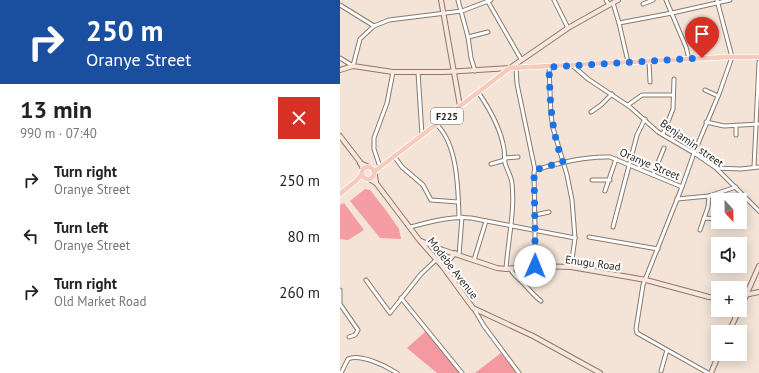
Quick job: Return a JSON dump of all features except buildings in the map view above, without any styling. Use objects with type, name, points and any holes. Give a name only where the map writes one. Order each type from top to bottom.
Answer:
[{"type":"main road","points":[[510,68],[759,57]]},
{"type":"main road","name":"F225","points":[[340,194],[356,181],[362,172],[372,170],[394,156],[510,68]]},
{"type":"main road","name":"F225","points":[[356,181],[367,179],[372,170],[379,164],[384,163]]},
{"type":"main road","points":[[362,172],[367,179]]},
{"type":"street","points":[[441,0],[460,106]]},
{"type":"street","points":[[458,0],[462,11],[475,71]]},
{"type":"street","points":[[353,66],[360,39],[374,26],[389,20],[462,11],[489,0],[521,59]]},
{"type":"street","points":[[554,0],[568,28]]},
{"type":"street","points":[[606,0],[611,4],[619,23],[628,62]]},
{"type":"street","points":[[340,58],[353,66],[393,72],[454,72],[510,68],[568,28],[618,0]]},
{"type":"street","points":[[643,4],[653,0]]},
{"type":"street","points":[[666,0],[686,47],[689,59]]},
{"type":"street","points":[[619,23],[730,0]]},
{"type":"street","points":[[715,361],[709,373],[637,333],[636,331],[642,290],[732,57],[718,2]]},
{"type":"street","points":[[340,5],[374,26]]},
{"type":"street","points":[[468,37],[488,32]]},
{"type":"street","points":[[649,61],[650,82]]},
{"type":"street","points":[[754,167],[759,62]]},
{"type":"street","points":[[340,70],[353,66]]},
{"type":"street","name":"Benjamin street","points":[[573,66],[628,105],[663,134],[716,168],[759,211]]},
{"type":"street","points":[[549,67],[553,128],[567,174],[572,200],[575,238],[571,267]]},
{"type":"street","points":[[516,68],[517,84],[535,170],[535,266]]},
{"type":"street","points":[[379,164],[374,144],[375,133],[387,103],[393,72]]},
{"type":"street","points":[[418,72],[419,137]]},
{"type":"street","points":[[663,134],[673,109],[674,79]]},
{"type":"street","points":[[704,90],[718,96]]},
{"type":"street","points":[[478,92],[497,122],[504,145],[505,159],[512,184],[512,225],[508,269],[533,295],[541,301]]},
{"type":"street","points":[[591,112],[612,94]]},
{"type":"street","points":[[628,105],[642,95],[673,95]]},
{"type":"street","points":[[613,227],[630,164],[636,135],[645,119]]},
{"type":"street","points":[[706,122],[724,126],[757,124]]},
{"type":"street","points":[[436,124],[446,139],[456,170],[460,217],[457,254],[443,267]]},
{"type":"street","points":[[736,126],[736,135]]},
{"type":"street","points":[[340,136],[360,162],[372,170],[376,183]]},
{"type":"street","points":[[653,175],[664,148]]},
{"type":"street","points":[[394,156],[402,167],[423,186],[431,200],[458,202]]},
{"type":"street","points":[[491,164],[505,159],[518,157]]},
{"type":"street","name":"Oranye Street","points":[[535,170],[563,162],[610,157],[630,164],[682,187]]},
{"type":"street","points":[[605,191],[616,159]]},
{"type":"street","points":[[360,162],[362,172]]},
{"type":"street","points":[[716,168],[741,169],[759,167]]},
{"type":"street","points":[[367,179],[376,183]]},
{"type":"street","points":[[592,180],[610,180]]},
{"type":"street","name":"Modebe Avenue","points":[[376,183],[420,241],[443,267],[473,308],[533,336],[600,373]]},
{"type":"street","points":[[677,199],[709,196],[736,187]]},
{"type":"street","points":[[700,230],[708,207],[709,196]]},
{"type":"street","points":[[753,204],[759,203]]},
{"type":"street","points":[[535,214],[549,212]]},
{"type":"street","points":[[410,226],[460,217],[512,225],[575,238]]},
{"type":"street","points":[[704,218],[711,218]]},
{"type":"street","points":[[474,260],[486,221]]},
{"type":"street","points":[[589,237],[658,249]]},
{"type":"street","points":[[420,241],[442,250]]},
{"type":"street","points":[[429,252],[442,250]]},
{"type":"street","name":"Enugu Road","points":[[442,250],[474,260],[490,267],[508,269],[535,266],[571,267],[646,280],[711,297]]},
{"type":"street","points":[[366,280],[390,313],[420,274],[436,260]]},
{"type":"street","points":[[747,293],[759,268]]},
{"type":"street","points":[[340,290],[340,304],[358,330],[349,337]]},
{"type":"street","points":[[747,295],[759,292]]},
{"type":"street","points":[[401,298],[462,373]]},
{"type":"street","points":[[473,308],[484,326],[519,373]]},
{"type":"street","points":[[661,371],[667,350]]},
{"type":"street","points":[[341,373],[348,359],[355,357],[370,360],[397,373]]},
{"type":"shaded area","points":[[365,189],[370,190],[385,209],[399,229],[401,239],[380,238],[350,201]]},
{"type":"shaded area","points":[[344,203],[364,230],[348,240],[340,239],[340,205]]},
{"type":"shaded area","points":[[426,331],[460,373],[437,373],[407,348]]},
{"type":"shaded area","points":[[501,353],[516,373],[475,373]]},
{"type":"route","points":[[535,266],[534,172],[535,170],[563,162],[553,128],[551,115],[549,67],[702,58]]}]
